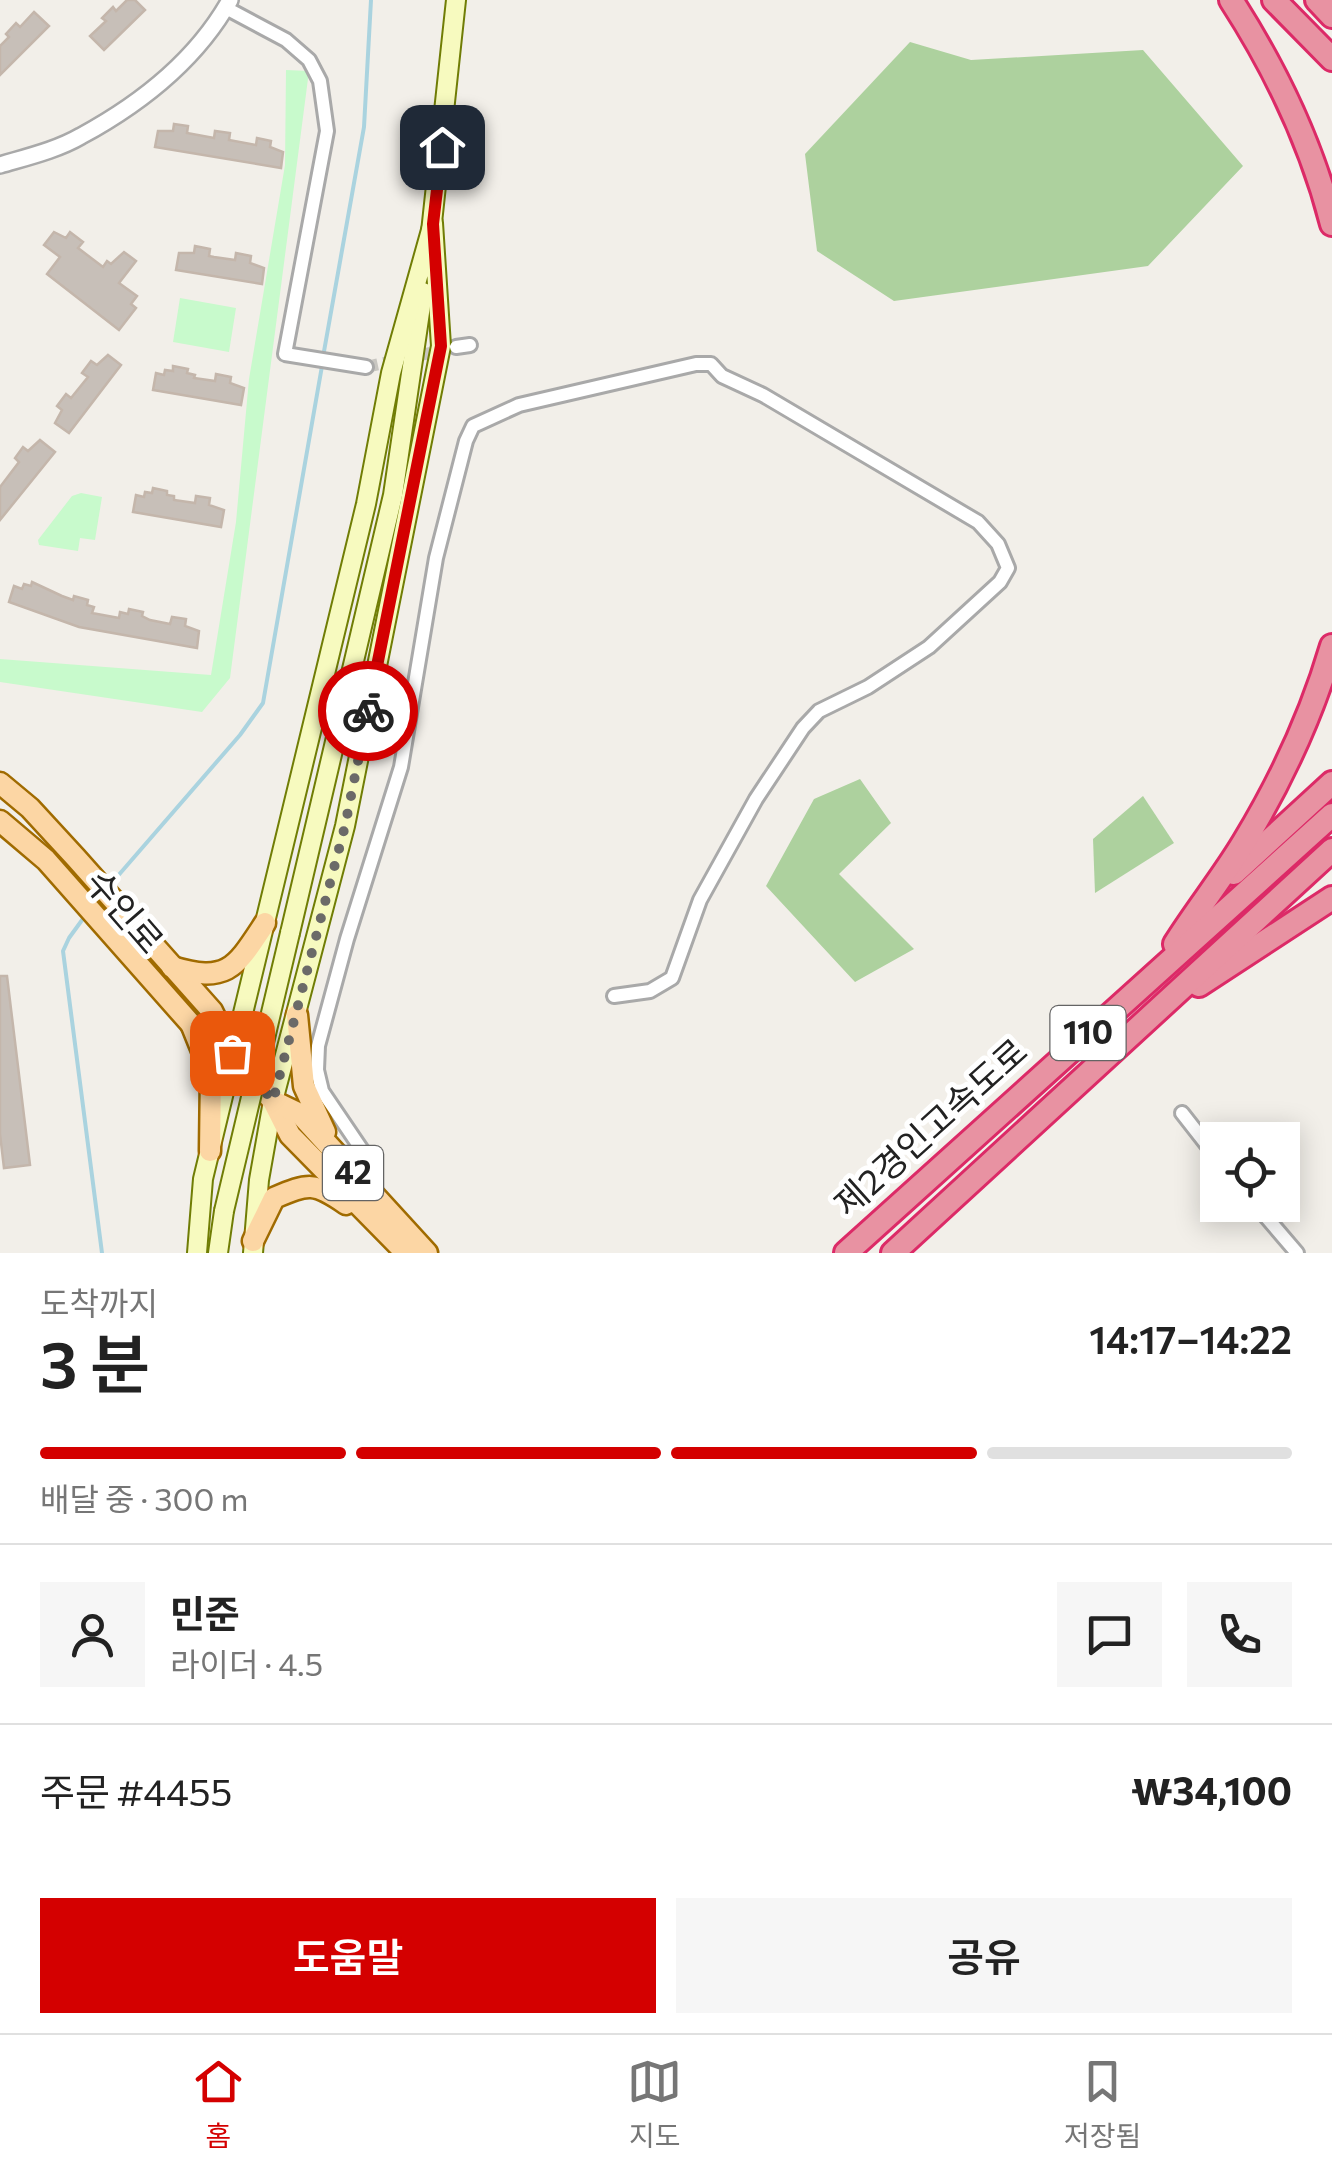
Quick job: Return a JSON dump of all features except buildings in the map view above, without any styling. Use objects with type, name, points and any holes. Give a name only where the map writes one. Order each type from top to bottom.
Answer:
[{"type":"highway","points":[[1231,0],[1263,53],[1301,134],[1332,224]]},
{"type":"highway","points":[[1274,0],[1332,59]]},
{"type":"highway","points":[[1317,0],[1332,16]]},
{"type":"highway","points":[[1160,968],[1244,843],[1284,771],[1332,646]]},
{"type":"highway","points":[[1202,902],[1332,784]]},
{"type":"highway","name":"제2경인고속도로","points":[[846,1253],[1332,815]]},
{"type":"highway","name":"제2경인고속도로","points":[[893,1253],[1332,850]]},
{"type":"highway","points":[[1146,1020],[1332,898]]},
{"type":"main road","points":[[218,1253],[224,1211],[393,494],[433,224],[456,0]]},
{"type":"main road","points":[[253,1247],[259,1180],[273,1101],[345,826],[441,346],[433,224]]},
{"type":"main road","points":[[196,1253],[204,1179],[232,1053],[366,504],[391,374],[433,224]]},
{"type":"main road","name":"수인로","points":[[0,782],[86,868],[212,1011],[232,1053]]},
{"type":"main road","name":"수인로","points":[[0,820],[46,860],[192,1024],[232,1053],[273,1101],[290,1135],[406,1253]]},
{"type":"main road","points":[[172,967],[202,976],[220,972],[240,962],[265,923]]},
{"type":"main road","points":[[297,1015],[304,1086],[334,1152]]},
{"type":"main road","points":[[192,1024],[211,1073],[210,1152]]},
{"type":"main road","name":"수인로","points":[[273,1101],[300,1114],[427,1253]]},
{"type":"main road","points":[[253,1247],[274,1198],[303,1186],[321,1186],[388,1234]]},
{"type":"street","points":[[0,165],[76,139],[130,105],[163,80],[198,45],[228,4],[286,40],[309,60],[320,81],[327,131],[286,354],[366,368]]},
{"type":"street","points":[[360,1182],[366,1156],[322,1090],[317,1070],[318,1046],[346,940],[401,768],[436,558],[473,426],[518,405],[711,364],[722,376],[764,395],[978,522],[998,544],[1008,568],[1000,582],[929,647],[868,687],[820,711],[803,728],[756,800],[700,900],[672,978],[650,991],[614,996]]},
{"type":"street","points":[[1182,1113],[1200,1136]]},
{"type":"street","points":[[1271,1222],[1297,1253]]},
{"type":"green space","points":[[910,42],[971,60],[1143,50],[1243,166],[1148,266],[894,301],[817,251],[805,154]]},
{"type":"green space","points":[[286,70],[309,71],[230,678],[202,712],[0,682],[0,659],[211,675],[236,522],[249,379],[285,165]]},
{"type":"green space","points":[[180,298],[236,308],[229,352],[173,342]]},
{"type":"green space","points":[[81,493],[102,497],[95,540],[80,538],[78,551],[39,545],[38,540],[72,496]]},
{"type":"green space","points":[[860,779],[891,823],[839,874],[914,949],[855,982],[766,886],[814,799]]},
{"type":"green space","points":[[1143,796],[1174,843],[1095,893],[1093,839]]},
{"type":"waterway","points":[[323,357],[364,127],[371,0]]},
{"type":"waterway","points":[[110,885],[263,703],[322,366]]},
{"type":"waterway","points":[[85,916],[63,951],[102,1253]]},
{"type":"tunnel","points":[[366,367],[444,350]]},
{"type":"way so far","points":[[232,1053],[273,1101],[345,826],[368,711]]},
{"type":"route","points":[[368,711],[441,346],[433,224],[442,147]]}]
